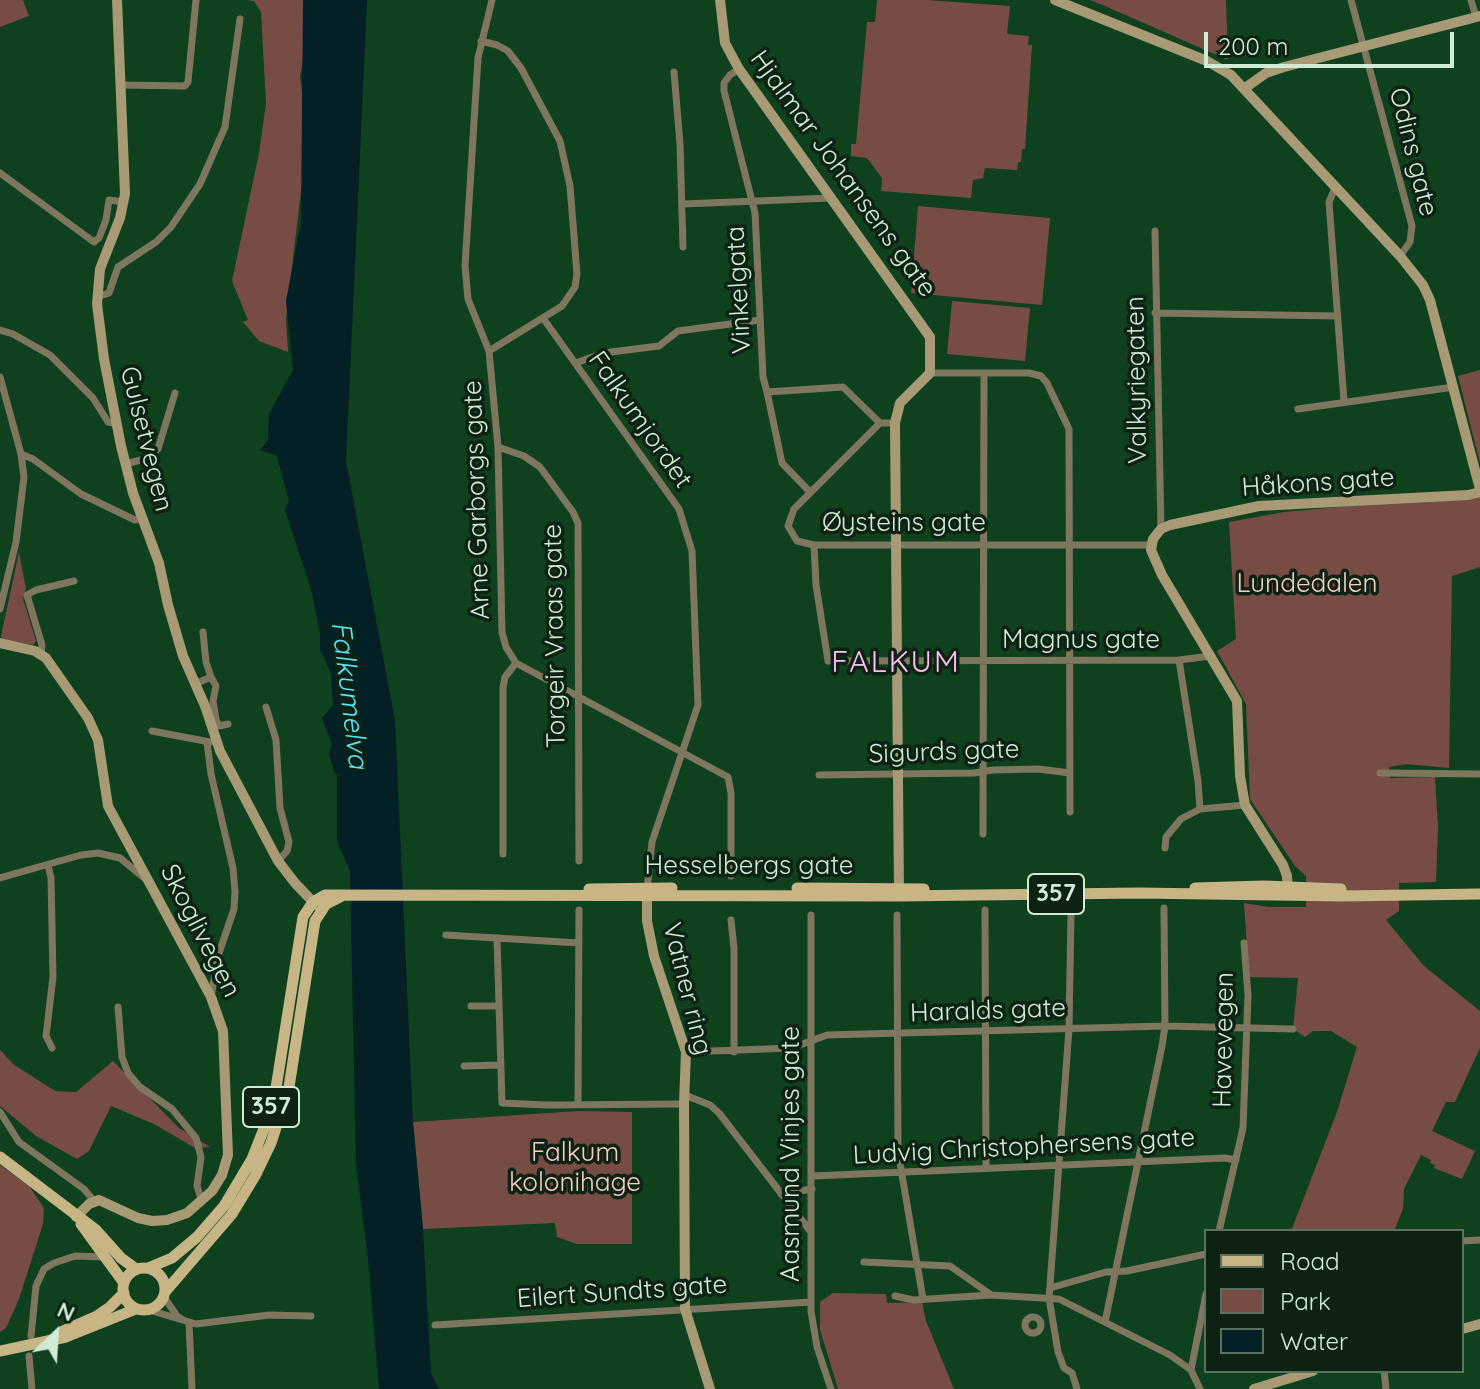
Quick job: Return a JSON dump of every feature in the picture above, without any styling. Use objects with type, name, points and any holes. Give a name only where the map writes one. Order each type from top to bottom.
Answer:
[{"type":"main road","name":"Hesselbergs gate","points":[[317,906],[325,895],[527,894],[541,897],[647,892],[1139,893],[1220,886],[1304,891],[1480,894]]},
{"type":"main road","name":"357","points":[[52,1338],[110,1307],[129,1275],[180,1252],[213,1219],[239,1184],[269,1113],[280,1066],[302,922],[317,906]]},
{"type":"main road","name":"357","points":[[0,1351],[82,1331],[158,1305],[232,1214],[271,1143],[289,1087],[317,906]]},
{"type":"main road","points":[[0,1157],[96,1230],[121,1258],[162,1276],[165,1294]]},
{"type":"main road","points":[[76,1217],[108,1257],[128,1302],[142,1309]]},
{"type":"street","name":"Gulsetvegen","points":[[117,0],[124,202],[100,269],[97,297],[101,342],[125,464],[159,563],[183,656],[212,741],[278,861],[317,906]]},
{"type":"street","points":[[120,85],[185,86],[188,82],[196,0]]},
{"type":"street","name":"Arne Garborgs gate","points":[[492,0],[481,41],[465,266],[468,299],[489,351],[498,447],[502,632],[506,647],[516,663]]},
{"type":"street","name":"Hjalmar Johansens gate","points":[[720,0],[725,43],[739,69],[930,337],[930,373]]},
{"type":"street","points":[[1055,0],[1207,61],[1231,75],[1400,256],[1423,285],[1430,300],[1480,491]]},
{"type":"street","name":"Odins gate","points":[[1351,0],[1412,226],[1410,242],[1400,256]]},
{"type":"street","points":[[1245,88],[1266,73],[1478,16],[1471,0]]},
{"type":"street","points":[[97,297],[109,293],[118,267],[156,242],[169,229],[200,184],[225,127],[240,19]]},
{"type":"street","points":[[481,41],[508,51],[554,128],[570,186],[577,274],[575,287],[562,306],[489,351]]},
{"type":"street","name":"Vinkelgata","points":[[739,69],[724,83],[724,91],[752,201],[763,377],[782,463],[809,491]]},
{"type":"street","points":[[674,72],[683,247]]},
{"type":"street","points":[[0,173],[94,242],[99,238],[106,220],[109,200],[124,202]]},
{"type":"street","points":[[1335,188],[1329,202],[1344,401]]},
{"type":"street","points":[[683,204],[831,198]]},
{"type":"street","name":"Valkyriegaten","points":[[1155,231],[1161,529]]},
{"type":"street","points":[[1155,313],[1336,316]]},
{"type":"street","name":"Falkumjordet","points":[[543,318],[679,509],[692,551],[698,705],[652,842],[647,892]]},
{"type":"street","points":[[576,363],[603,353],[659,346],[678,331],[760,320]]},
{"type":"street","points":[[0,330],[50,355],[93,398],[108,422],[117,424]]},
{"type":"street","points":[[899,892],[895,423],[900,403],[930,373],[1029,373],[1041,376],[1069,429],[1070,812]]},
{"type":"street","points":[[983,834],[984,374]]},
{"type":"street","points":[[0,377],[21,454],[24,477],[19,526],[0,609]]},
{"type":"street","points":[[767,392],[843,387],[880,423],[895,423]]},
{"type":"street","points":[[1298,409],[1454,387]]},
{"type":"street","points":[[125,464],[156,453],[175,393]]},
{"type":"street","name":"Øysteins gate","points":[[880,423],[794,509],[788,526],[797,541],[814,545],[1151,545]]},
{"type":"street","name":"Torgeir Vraas gate","points":[[498,447],[524,456],[540,467],[578,523],[579,861]]},
{"type":"street","points":[[21,454],[33,459],[81,494],[135,520],[143,518]]},
{"type":"street","name":"Håkons gate","points":[[1161,529],[1259,506],[1468,495],[1480,491]]},
{"type":"street","points":[[1161,529],[1151,545],[1162,575],[1237,701],[1240,776],[1245,805],[1283,865],[1288,890]]},
{"type":"street","name":"Magnus gate","points":[[814,545],[816,585],[828,661],[1179,660],[1211,656]]},
{"type":"street","name":"Skoglivegen","points":[[74,581],[27,595],[42,645],[41,654],[74,696],[94,729],[101,750],[108,806],[211,997],[223,1031],[228,1155],[218,1182],[202,1202]]},
{"type":"street","points":[[203,632],[206,662],[216,686],[213,701],[216,720],[219,726],[228,724]]},
{"type":"street","points":[[0,643],[41,654]]},
{"type":"street","points":[[1179,660],[1200,809]]},
{"type":"street","points":[[503,854],[503,688],[505,677],[516,663],[722,772],[731,783],[731,876]]},
{"type":"street","points":[[195,684],[211,677]]},
{"type":"street","points":[[266,707],[276,740],[280,808],[289,842],[287,851],[278,861]]},
{"type":"street","points":[[152,731],[212,741],[211,774],[233,868],[235,891],[234,909],[218,956],[211,997]]},
{"type":"street","name":"Sigurds gate","points":[[819,775],[1038,769],[1070,773]]},
{"type":"street","points":[[1380,773],[1480,774]]},
{"type":"street","points":[[1165,848],[1166,837],[1181,819],[1200,809],[1245,805]]},
{"type":"street","points":[[0,878],[81,855],[106,854],[120,858],[149,878]]},
{"type":"street","points":[[48,865],[51,878],[53,977],[46,1036],[52,1048]]},
{"type":"street","name":"Vatner ring","points":[[647,892],[647,921],[654,956],[686,1052],[684,1100],[710,1105],[719,1113],[811,1232]]},
{"type":"street","points":[[1105,1322],[1165,1026],[1164,908]]},
{"type":"street","points":[[578,1105],[579,910]]},
{"type":"street","points":[[985,910],[986,1167]]},
{"type":"street","points":[[1071,912],[1069,1029],[1050,1293],[1058,1352],[1064,1368],[1072,1373],[1077,1389]]},
{"type":"street","name":"Aasmund Vinjes gate","points":[[811,915],[811,1302],[817,1347],[831,1389]]},
{"type":"street","points":[[897,915],[899,1172],[923,1299]]},
{"type":"street","points":[[731,920],[734,1052]]},
{"type":"street","points":[[446,935],[579,943]]},
{"type":"street","points":[[497,938],[502,1103],[578,1105],[684,1100],[685,1309],[710,1389]]},
{"type":"street","name":"Havevegen","points":[[1219,1229],[1243,1128],[1248,995],[1244,943]]},
{"type":"street","points":[[471,1006],[499,1003]]},
{"type":"street","points":[[0,1112],[19,1142],[84,1189],[94,1201],[106,1202],[152,1221],[181,1216],[202,1202],[197,1186],[201,1157],[196,1138],[164,1102],[140,1087],[125,1068],[118,1007]]},
{"type":"street","name":"Haralds gate","points":[[686,1052],[792,1048],[827,1035],[1165,1026],[1293,1029]]},
{"type":"street","points":[[464,1066],[500,1065]]},
{"type":"street","name":"Ludvig Christophersens gate","points":[[813,1176],[1139,1161],[1236,1160]]},
{"type":"street","points":[[781,1194],[812,1189]]},
{"type":"street","points":[[76,1217],[94,1201]]},
{"type":"street","points":[[895,1296],[923,1299],[1050,1293],[1116,1271],[1204,1254]]},
{"type":"street","points":[[31,1336],[36,1286],[44,1269],[75,1256],[108,1257]]},
{"type":"street","points":[[864,1262],[950,1266],[991,1295]]},
{"type":"street","points":[[1050,1293],[1170,1355],[1191,1370],[1200,1389]]},
{"type":"street","points":[[165,1294],[177,1316],[189,1323]]},
{"type":"street","name":"Eilert Sundts gate","points":[[435,1325],[811,1302]]},
{"type":"street","points":[[1191,1370],[1204,1304]]},
{"type":"street","points":[[142,1309],[189,1323],[269,1315],[311,1316]]},
{"type":"street","points":[[189,1323],[192,1389]]},
{"type":"street","points":[[29,1356],[32,1389]]},
{"type":"street","points":[[1254,1389],[1306,1373]]},
{"type":"green space","points":[[0,0],[23,0],[29,16],[0,27]]},
{"type":"green space","points":[[247,0],[308,0],[310,25],[300,76],[306,124],[286,319],[288,352],[259,341],[243,322],[248,320],[232,281],[259,153],[266,103],[261,12],[254,1]]},
{"type":"green space","points":[[877,0],[1010,6],[1007,34],[1029,36],[1028,45],[1032,45],[1025,149],[1022,149],[1017,170],[985,168],[983,178],[973,180],[971,198],[881,191],[882,178],[867,158],[851,156],[851,144],[856,144],[867,22],[875,22]]},
{"type":"green space","points":[[1090,0],[1226,0],[1228,60],[1105,6]]},
{"type":"green space","points":[[918,206],[1050,218],[1042,305],[911,293]]},
{"type":"green space","points":[[952,301],[1030,308],[1025,361],[947,354]]},
{"type":"green space","points":[[1480,370],[1480,463],[1458,376]]},
{"type":"green space","name":"Lundedalen","points":[[1480,494],[1480,567],[1452,576],[1449,768],[1406,764],[1389,767],[1390,778],[1435,777],[1438,828],[1436,882],[1399,883],[1399,911],[1386,920],[1424,966],[1480,1011],[1480,1048],[1455,1102],[1446,1102],[1432,1131],[1475,1151],[1462,1179],[1434,1168],[1431,1160],[1421,1155],[1404,1189],[1403,1209],[1395,1229],[1292,1229],[1337,1112],[1357,1047],[1331,1031],[1313,1031],[1305,1037],[1293,1029],[1298,978],[1249,977],[1244,903],[1306,907],[1306,876],[1295,866],[1250,799],[1246,704],[1217,651],[1236,639],[1229,522],[1284,512]]},
{"type":"green space","points":[[19,552],[26,589],[23,599],[36,641],[33,645],[3,640],[1,636]]},
{"type":"green space","points":[[0,1050],[13,1064],[55,1091],[76,1092],[113,1061],[179,1128],[210,1147],[195,1148],[154,1124],[111,1106],[89,1151],[77,1159],[36,1136],[0,1106]]},
{"type":"green space","name":"Falkum kolonihage","points":[[578,1111],[632,1112],[632,1244],[577,1244],[557,1237],[555,1223],[423,1229],[413,1122]]},
{"type":"green space","points":[[0,1165],[30,1187],[44,1208],[43,1224],[19,1299],[6,1328],[0,1332]]},
{"type":"green space","points":[[833,1293],[886,1294],[887,1303],[922,1302],[926,1321],[954,1389],[838,1389],[820,1330],[820,1302]]},
{"type":"water","name":"Falkumelva","points":[[303,0],[367,0],[346,461],[395,720],[413,1122],[431,1373],[439,1389],[379,1389],[356,1164],[350,871],[337,841],[337,774],[329,754],[332,744],[322,718],[333,705],[331,673],[320,649],[311,589],[285,510],[289,501],[277,456],[260,450],[268,440],[269,414],[293,370],[286,301],[301,221]]},
{"type":"district","name":"FALKUM","points":[[896,663]]}]
